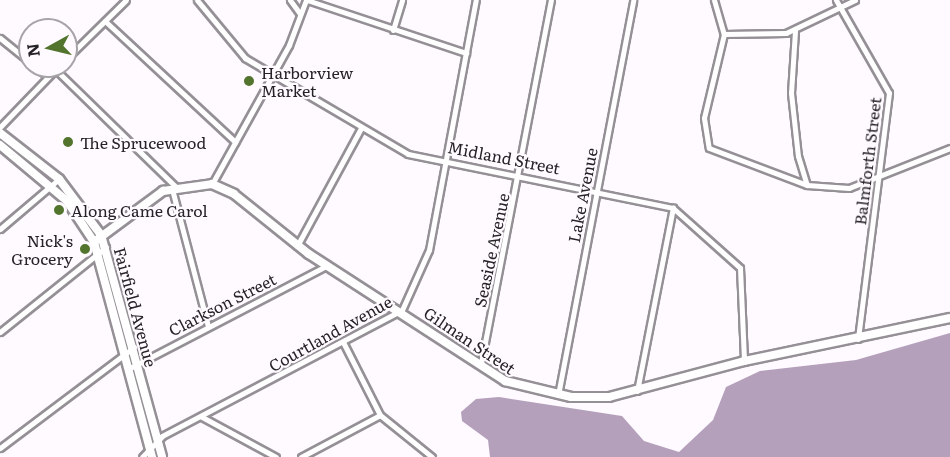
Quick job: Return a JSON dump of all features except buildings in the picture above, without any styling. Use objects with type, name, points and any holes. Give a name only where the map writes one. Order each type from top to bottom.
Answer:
[{"type":"street","points":[[78,47],[126,0]]},
{"type":"street","name":"Midland Street","points":[[197,0],[245,58],[408,154],[597,189],[673,208],[740,268],[744,361]]},
{"type":"street","points":[[290,0],[300,14]]},
{"type":"street","points":[[94,242],[173,187],[212,184],[272,75],[306,0],[466,53]]},
{"type":"street","points":[[393,30],[402,0]]},
{"type":"street","name":"Courtland Avenue","points":[[142,457],[151,453],[157,441],[402,310],[429,250],[477,0]]},
{"type":"street","name":"Seaside Avenue","points":[[481,363],[520,174],[551,0]]},
{"type":"street","name":"Lake Avenue","points":[[558,395],[633,0]]},
{"type":"street","points":[[714,0],[724,34],[704,118],[709,148],[807,185],[849,188],[950,148]]},
{"type":"street","name":"Balmforth Street","points":[[836,0],[889,93],[858,340]]},
{"type":"street","points":[[724,34],[795,31],[855,0]]},
{"type":"street","points":[[105,21],[235,142]]},
{"type":"street","points":[[795,31],[791,93],[798,156],[807,185]]},
{"type":"street","points":[[0,38],[18,52]]},
{"type":"street","points":[[0,127],[47,78]]},
{"type":"street","points":[[67,78],[173,187],[208,326]]},
{"type":"street","points":[[297,246],[361,128]]},
{"type":"street","name":"Fairfield Avenue","points":[[0,133],[59,179],[101,235],[102,249],[151,453]]},
{"type":"street","name":"Fairfield Avenue","points":[[0,145],[51,186],[94,242],[102,249],[134,347],[162,457]]},
{"type":"street","points":[[0,229],[59,179]]},
{"type":"street","name":"Gilman Street","points":[[212,184],[234,194],[297,246],[326,266],[402,310],[515,386],[558,395],[596,398],[637,391],[744,361],[858,340],[950,318]]},
{"type":"street","points":[[637,391],[673,208]]},
{"type":"street","points":[[0,332],[102,249]]},
{"type":"street","name":"Clarkson Street","points":[[130,368],[326,266]]},
{"type":"street","points":[[343,342],[380,415],[432,457]]},
{"type":"street","points":[[0,448],[134,347]]},
{"type":"street","points":[[301,457],[380,415]]},
{"type":"street","points":[[202,417],[276,457]]},
{"type":"shaded area","points":[[950,333],[950,457],[490,457],[488,440],[462,421],[461,412],[476,399],[499,397],[622,416],[644,441],[679,452],[713,420],[726,387],[760,371],[856,360]]},
{"type":"place","name":"Harborview Market","points":[[249,81]]},
{"type":"place","name":"The Sprucewood","points":[[68,142]]},
{"type":"place","name":"Along Came Carol","points":[[59,210]]},
{"type":"place","name":"Nick's Grocery","points":[[85,249]]}]
